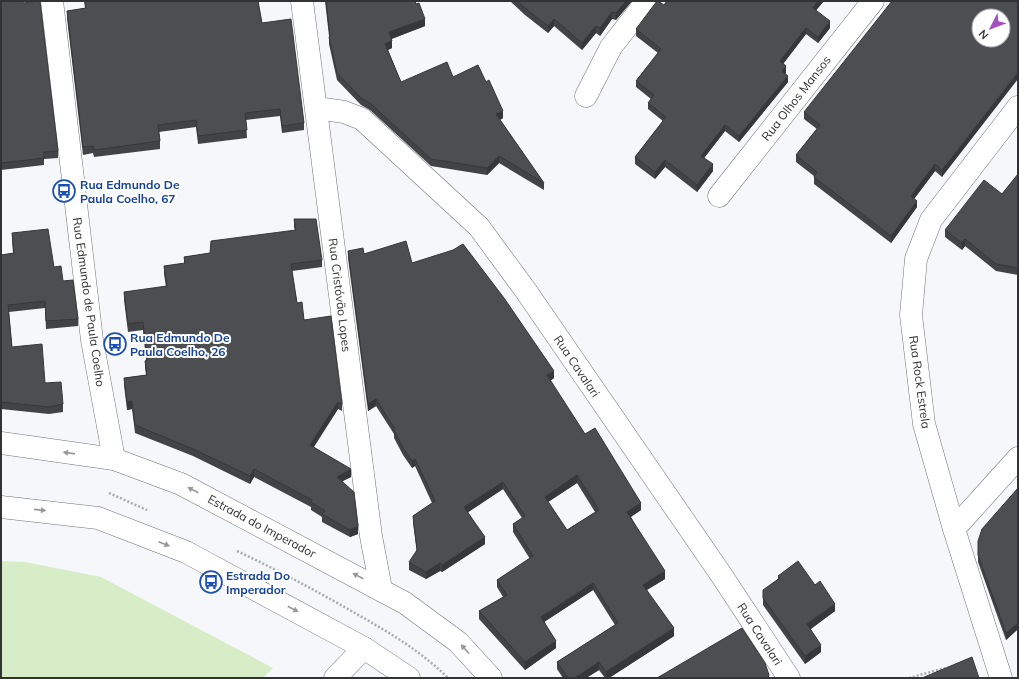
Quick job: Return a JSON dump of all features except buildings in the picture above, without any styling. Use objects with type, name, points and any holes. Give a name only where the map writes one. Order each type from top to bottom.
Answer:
[{"type":"street","name":"Rua Edmundo de Paula Coelho","points":[[52,1],[92,340],[114,459]]},
{"type":"street","name":"Rua Cristóvão Lopes","points":[[302,1],[371,536],[381,589]]},
{"type":"street","points":[[586,96],[611,47],[647,1]]},
{"type":"street","name":"Rua Olhos Mansos","points":[[719,196],[873,1]]},
{"type":"street","name":"Rua Rock Estrela","points":[[1001,678],[954,529],[924,424],[910,315],[916,260],[931,220],[1018,107]]},
{"type":"street","name":"Rua Cavalari","points":[[317,108],[344,112],[362,119],[479,228],[526,291],[722,576],[789,678]]},
{"type":"street","name":"Estrada do Imperador","points":[[1,443],[114,459],[181,484],[405,603],[458,642],[491,678]]},
{"type":"street","points":[[954,529],[1018,458]]},
{"type":"street","points":[[1,507],[98,518],[186,552],[364,648],[409,678]]},
{"type":"street","points":[[335,678],[364,648]]},
{"type":"path","points":[[909,678],[947,668]]},
{"type":"green space","points":[[1,561],[25,562],[101,577],[273,668],[263,678],[1,678]]},
{"type":"place","name":"Rua Edmundo De Paula Coelho, 67","points":[[64,191]]},
{"type":"place","name":"Rua Edmundo De Paula Coelho, 26","points":[[115,344]]},
{"type":"place","name":"Estrada Do Imperador","points":[[211,582]]}]
